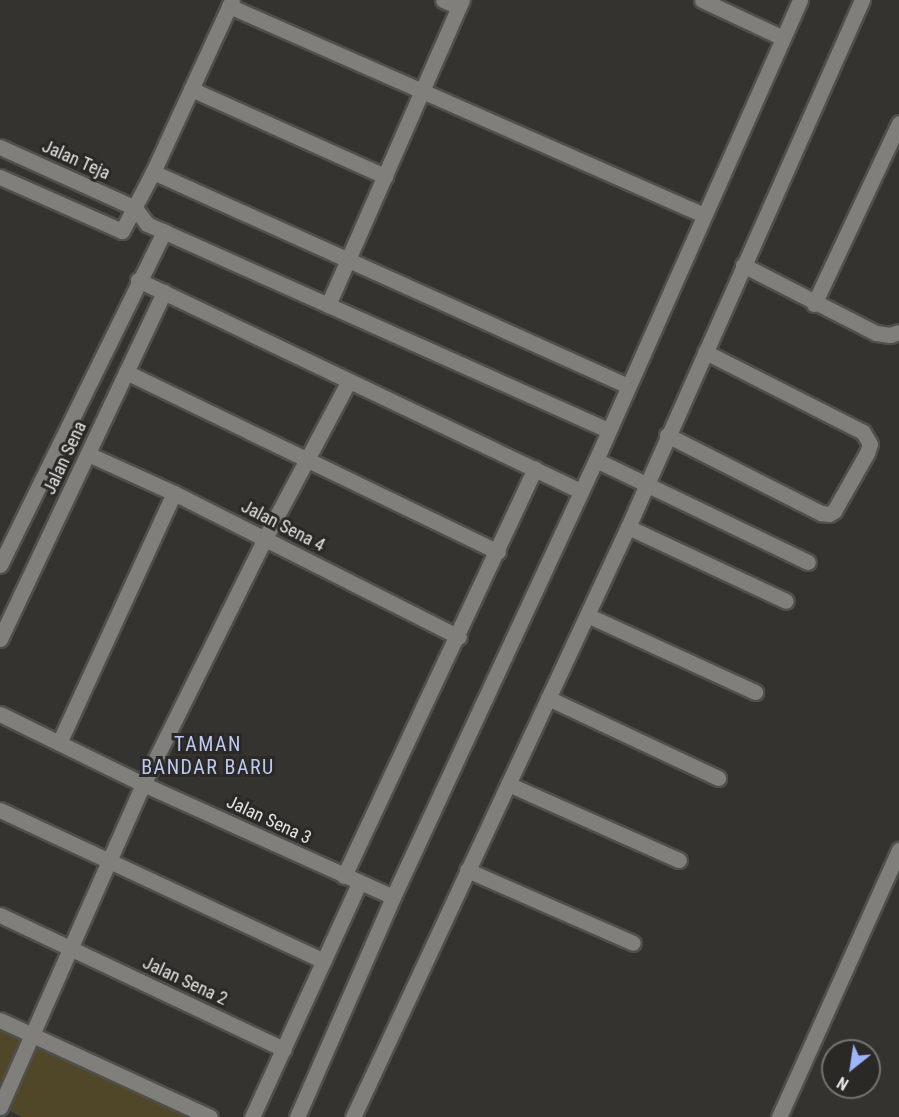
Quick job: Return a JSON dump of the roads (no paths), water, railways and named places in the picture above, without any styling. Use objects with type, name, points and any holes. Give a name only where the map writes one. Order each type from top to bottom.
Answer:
[{"type":"street","points":[[328,305],[461,4],[443,0]]},
{"type":"street","points":[[702,0],[783,38]]},
{"type":"street","points":[[297,1117],[393,897],[596,460],[800,0]]},
{"type":"street","points":[[353,1117],[647,486],[667,435],[862,0]]},
{"type":"street","points":[[122,231],[153,172],[231,3],[422,91],[704,215]]},
{"type":"street","points":[[191,90],[385,176]]},
{"type":"street","points":[[814,304],[899,123]]},
{"type":"street","name":"Jalan Teja","points":[[0,147],[135,208]]},
{"type":"street","points":[[153,172],[628,386]]},
{"type":"street","points":[[0,177],[122,231],[147,224]]},
{"type":"street","points":[[135,208],[147,224],[608,430]]},
{"type":"street","points":[[0,565],[164,231]]},
{"type":"street","points":[[743,265],[814,304],[876,333],[890,335],[899,332]]},
{"type":"street","points":[[138,280],[581,490]]},
{"type":"street","name":"Jalan Sena","points":[[0,639],[164,292]]},
{"type":"street","points":[[667,435],[821,513],[829,514],[834,511],[867,453],[870,444],[863,432],[705,352]]},
{"type":"street","points":[[126,372],[498,552]]},
{"type":"street","points":[[0,1107],[143,784],[265,538],[349,381]]},
{"type":"street","name":"Jalan Sena 4","points":[[88,454],[174,493],[459,637]]},
{"type":"street","points":[[596,460],[808,562]]},
{"type":"street","points":[[344,876],[459,637],[535,468]]},
{"type":"street","points":[[60,743],[174,493]]},
{"type":"street","points":[[628,527],[786,601]]},
{"type":"street","points":[[587,615],[755,692]]},
{"type":"street","points":[[548,698],[718,778]]},
{"type":"street","name":"Jalan Sena 3","points":[[0,714],[143,784],[393,897]]},
{"type":"street","points":[[508,784],[679,861]]},
{"type":"street","points":[[0,810],[324,961]]},
{"type":"street","points":[[779,1117],[899,850]]},
{"type":"street","points":[[467,870],[633,943]]},
{"type":"street","points":[[252,1117],[359,883]]},
{"type":"street","name":"Jalan Sena 2","points":[[0,915],[284,1049]]},
{"type":"street","points":[[0,1020],[210,1117]]},
{"type":"district","name":"TAMAN BANDAR BARU","points":[[208,756]]}]
